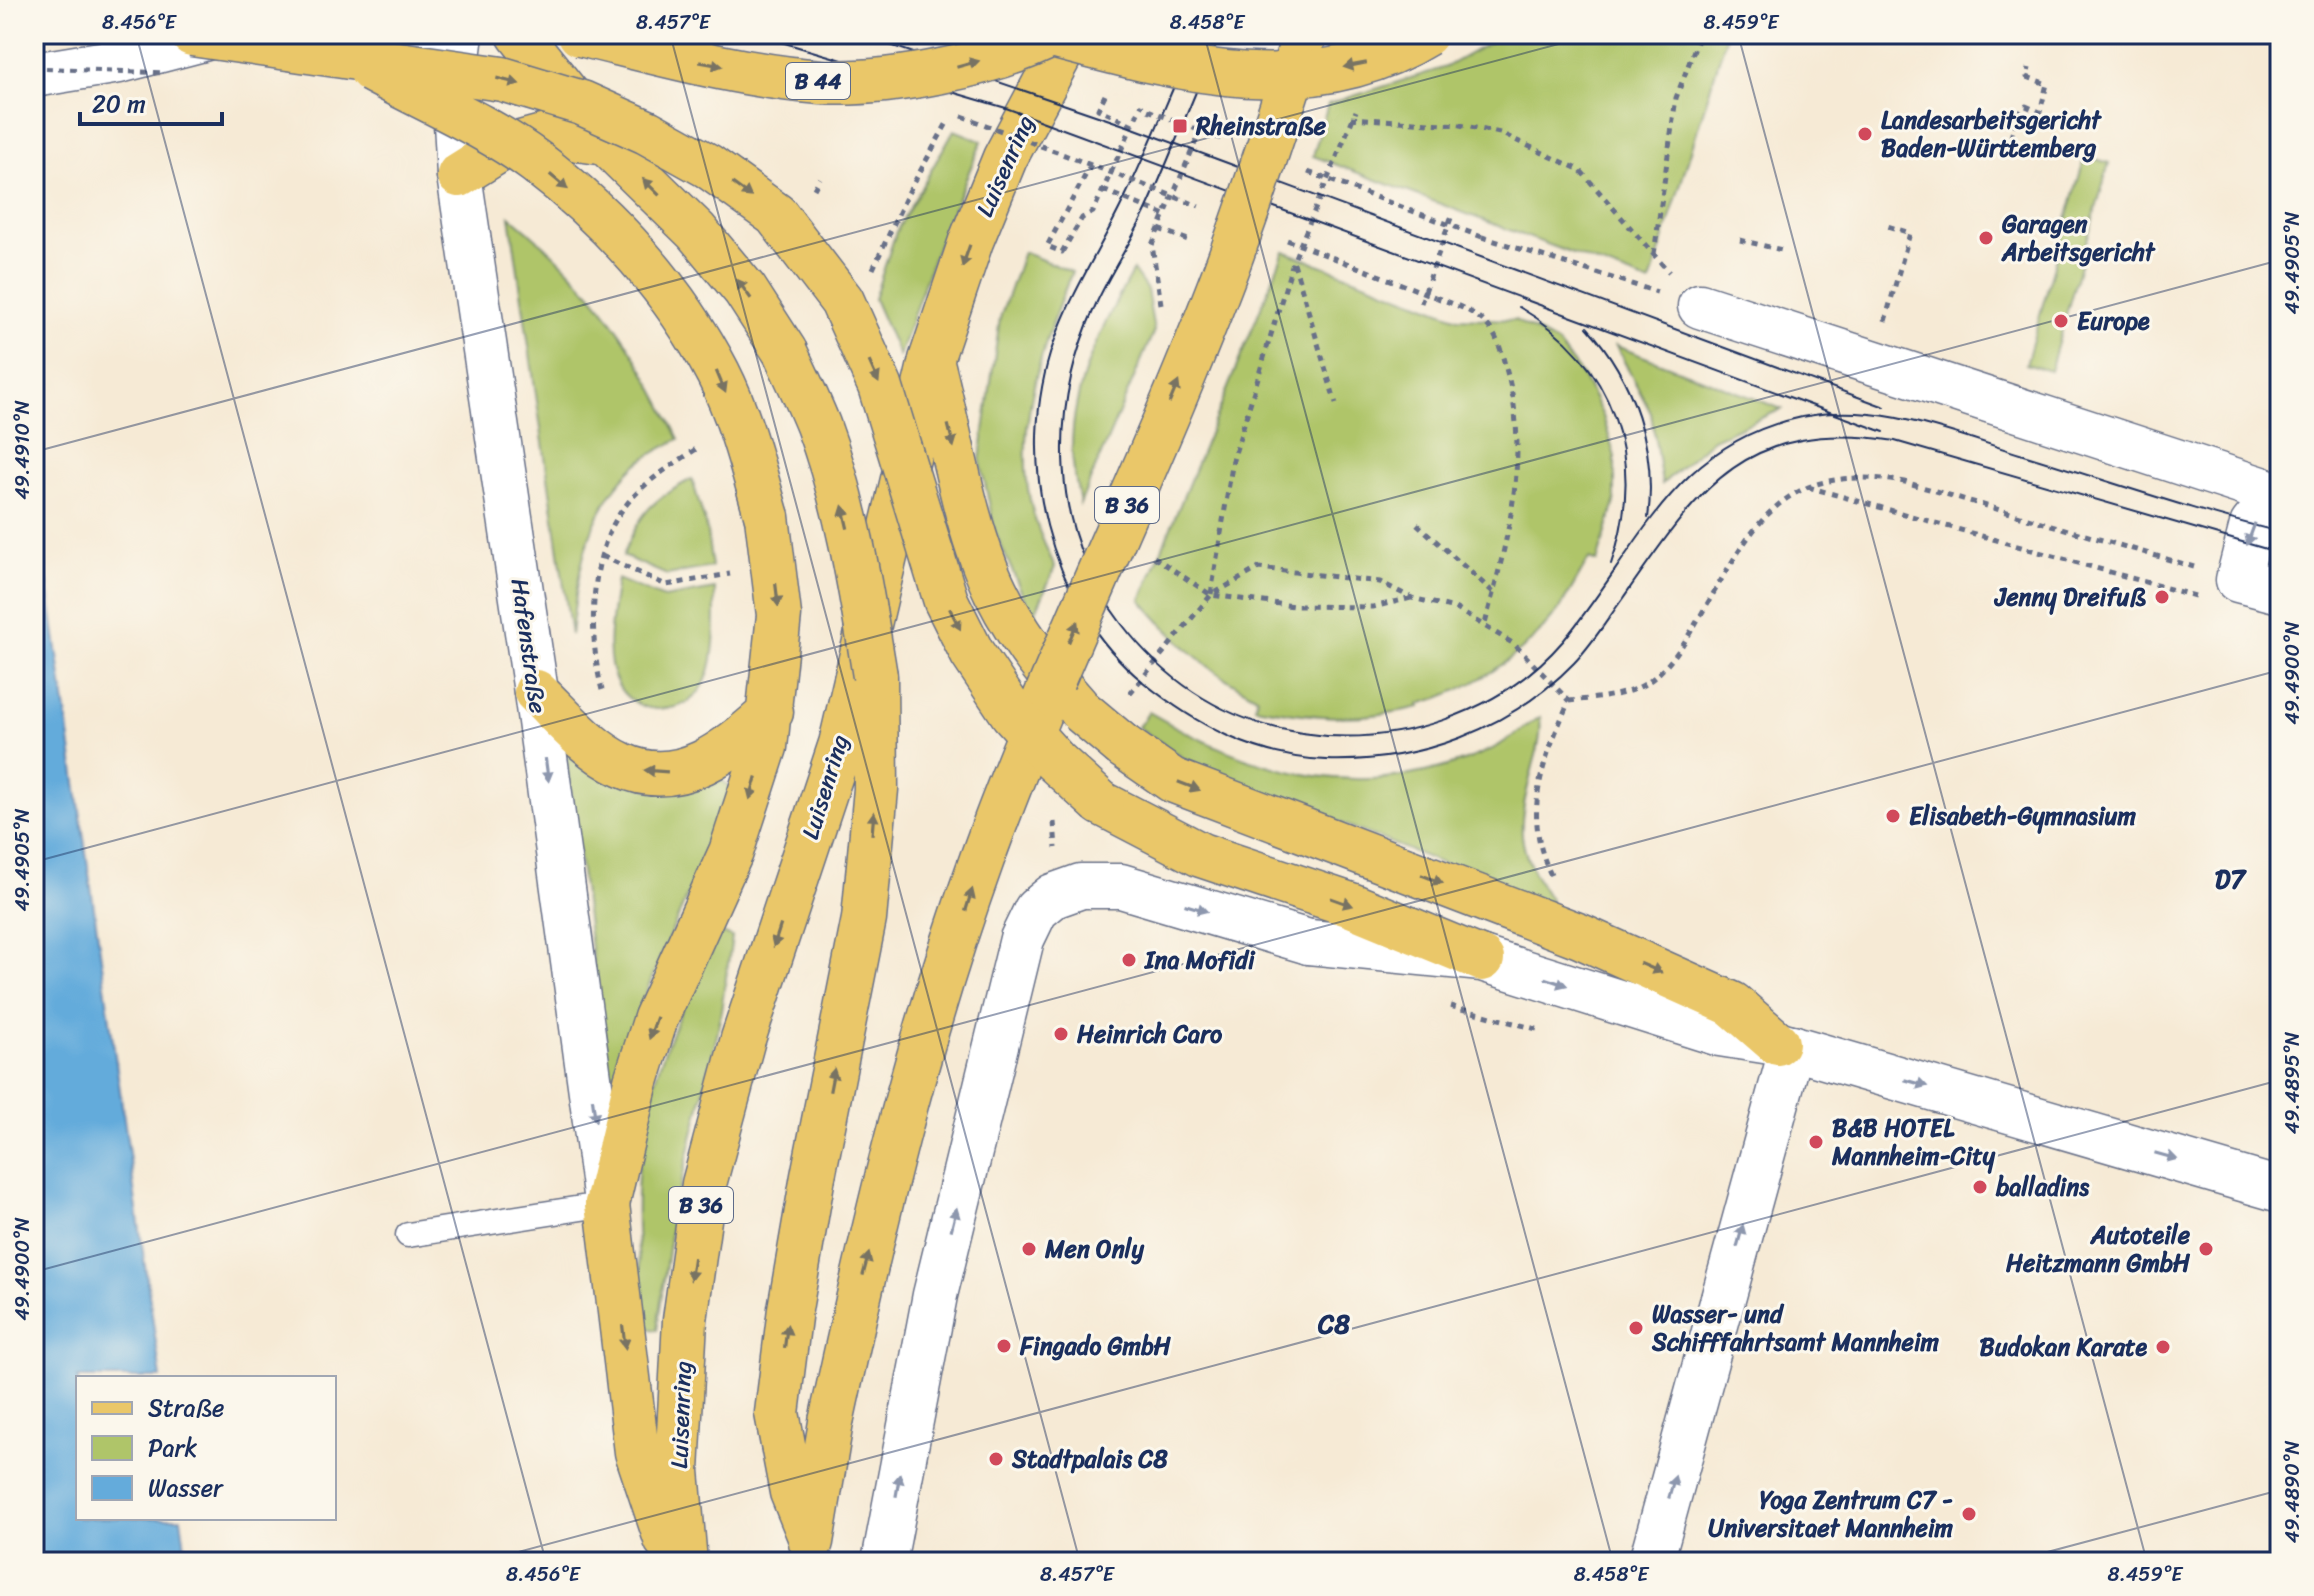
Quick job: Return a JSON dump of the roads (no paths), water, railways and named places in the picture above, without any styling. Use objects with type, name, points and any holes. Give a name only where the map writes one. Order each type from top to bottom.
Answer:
[{"type":"main road","points":[[192,34],[502,79],[582,103],[647,132],[708,166],[776,215],[842,301],[880,386],[946,601],[972,653],[1012,713],[1055,761],[1101,803],[1201,855],[1351,905],[1482,959]]},
{"type":"main road","points":[[519,34],[606,143],[696,231],[745,290],[785,352],[817,424],[838,487],[857,568],[875,676],[876,789],[864,919],[792,1294],[777,1413],[792,1492],[810,1550]]},
{"type":"main road","name":"B 44","points":[[580,34],[701,63],[823,82],[932,74],[1032,46],[1054,34]]},
{"type":"main road","points":[[1045,34],[1172,67],[1234,76],[1304,74],[1375,61],[1426,34]]},
{"type":"main road","name":"Luisenring","points":[[685,1562],[677,1471],[685,1320],[704,1184],[743,1039],[841,744],[931,360],[971,241],[1005,158],[1071,34]]},
{"type":"main road","name":"B 36","points":[[810,1550],[831,1422],[863,1276],[910,1093],[981,863],[1025,746],[1224,275],[1305,34]]},
{"type":"main road","points":[[348,57],[479,126],[535,162],[600,216],[643,263],[690,326],[719,375],[748,449],[767,517],[779,615],[771,712],[751,798],[731,852],[656,1018],[636,1081],[607,1204],[637,1452],[674,1562]]},
{"type":"main road","points":[[459,175],[502,148],[550,135],[606,143]]},
{"type":"main road","points":[[931,360],[980,549],[995,589],[1040,666],[1080,710],[1123,746],[1172,780],[1580,936],[1732,1004],[1784,1045]]},
{"type":"main road","points":[[536,692],[598,750],[623,766],[658,774],[706,762],[741,740],[771,712]]},
{"type":"street","points":[[41,72],[222,34]]},
{"type":"street","points":[[399,34],[449,53]]},
{"type":"street","name":"Hafenstraße","points":[[449,53],[459,175],[536,692],[607,1204]]},
{"type":"street","points":[[1700,306],[2278,494],[2252,525],[2220,589],[2280,591]]},
{"type":"street","points":[[884,1562],[935,1295],[1022,939],[1036,910],[1053,896],[1081,886],[1121,886],[1309,942],[1482,959],[1720,1034],[1784,1045],[2280,1190]]},
{"type":"street","points":[[1651,1562],[1784,1045]]},
{"type":"lane","points":[[408,1235],[607,1204]]},
{"type":"water","points":[[34,488],[161,1376],[76,1376],[76,1520],[181,1520],[187,1562],[34,1562]]},
{"type":"tram line","points":[[754,34],[1006,108],[1884,432]]},
{"type":"tram line","points":[[858,34],[1133,128],[1885,407]]},
{"type":"tram line","points":[[1197,34],[1135,177],[1069,305],[1054,342],[1042,387],[1037,433],[1039,480],[1047,526],[1062,570],[1083,612],[1110,649],[1143,682],[1205,725],[1275,753],[1326,760],[1394,756],[1460,738],[1491,724],[1521,707],[1574,663],[1677,523],[1703,493],[1732,469],[1763,451],[1800,440],[1843,437],[1895,441],[2280,553]]},
{"type":"tram line","points":[[1221,34],[1147,208],[1096,304],[1080,344],[1064,426],[1064,468],[1069,508],[1080,548],[1097,587],[1121,623],[1158,664],[1224,709],[1275,728],[1338,736],[1374,735],[1410,729],[1478,706],[1538,666],[1563,641],[1662,505],[1689,476],[1720,451],[1758,431],[1802,417],[1859,413],[1914,422],[2280,532]]},
{"type":"tram line","points":[[1519,307],[1552,330],[1579,356],[1600,386],[1614,418],[1623,452],[1625,488],[1621,525],[1611,564]]},
{"type":"tram line","points":[[1587,327],[1618,369],[1638,416],[1649,466],[1648,518]]},
{"type":"place","name":"Rheinstraße","points":[[1180,126]]},
{"type":"place","name":"Landesarbeitsgericht Baden-Württemberg","points":[[1865,134]]},
{"type":"place","name":"Garagen Arbeitsgericht","points":[[1986,238]]},
{"type":"place","name":"Europe","points":[[2061,321]]},
{"type":"place","name":"Jenny Dreifuß","points":[[2162,597]]},
{"type":"place","name":"Elisabeth-Gymnasium","points":[[1893,816]]},
{"type":"place","name":"Ina Mofidi","points":[[1129,960]]},
{"type":"place","name":"Heinrich Caro","points":[[1061,1034]]},
{"type":"place","name":"B&B HOTEL Mannheim-City","points":[[1816,1142]]},
{"type":"place","name":"balladins","points":[[1980,1187]]},
{"type":"place","name":"Men Only","points":[[1029,1249]]},
{"type":"place","name":"Autoteile Heitzmann GmbH","points":[[2206,1249]]},
{"type":"place","name":"Wasser- und Schifffahrtsamt Mannheim","points":[[1636,1328]]},
{"type":"place","name":"Fingado GmbH","points":[[1004,1346]]},
{"type":"place","name":"Budokan Karate","points":[[2163,1347]]},
{"type":"place","name":"Stadtpalais C8","points":[[996,1459]]},
{"type":"place","name":"Yoga Zentrum C7 - Universitaet Mannheim","points":[[1969,1514]]},
{"type":"district","name":"D7","points":[[2230,879]]},
{"type":"district","name":"C8","points":[[1334,1324]]}]
